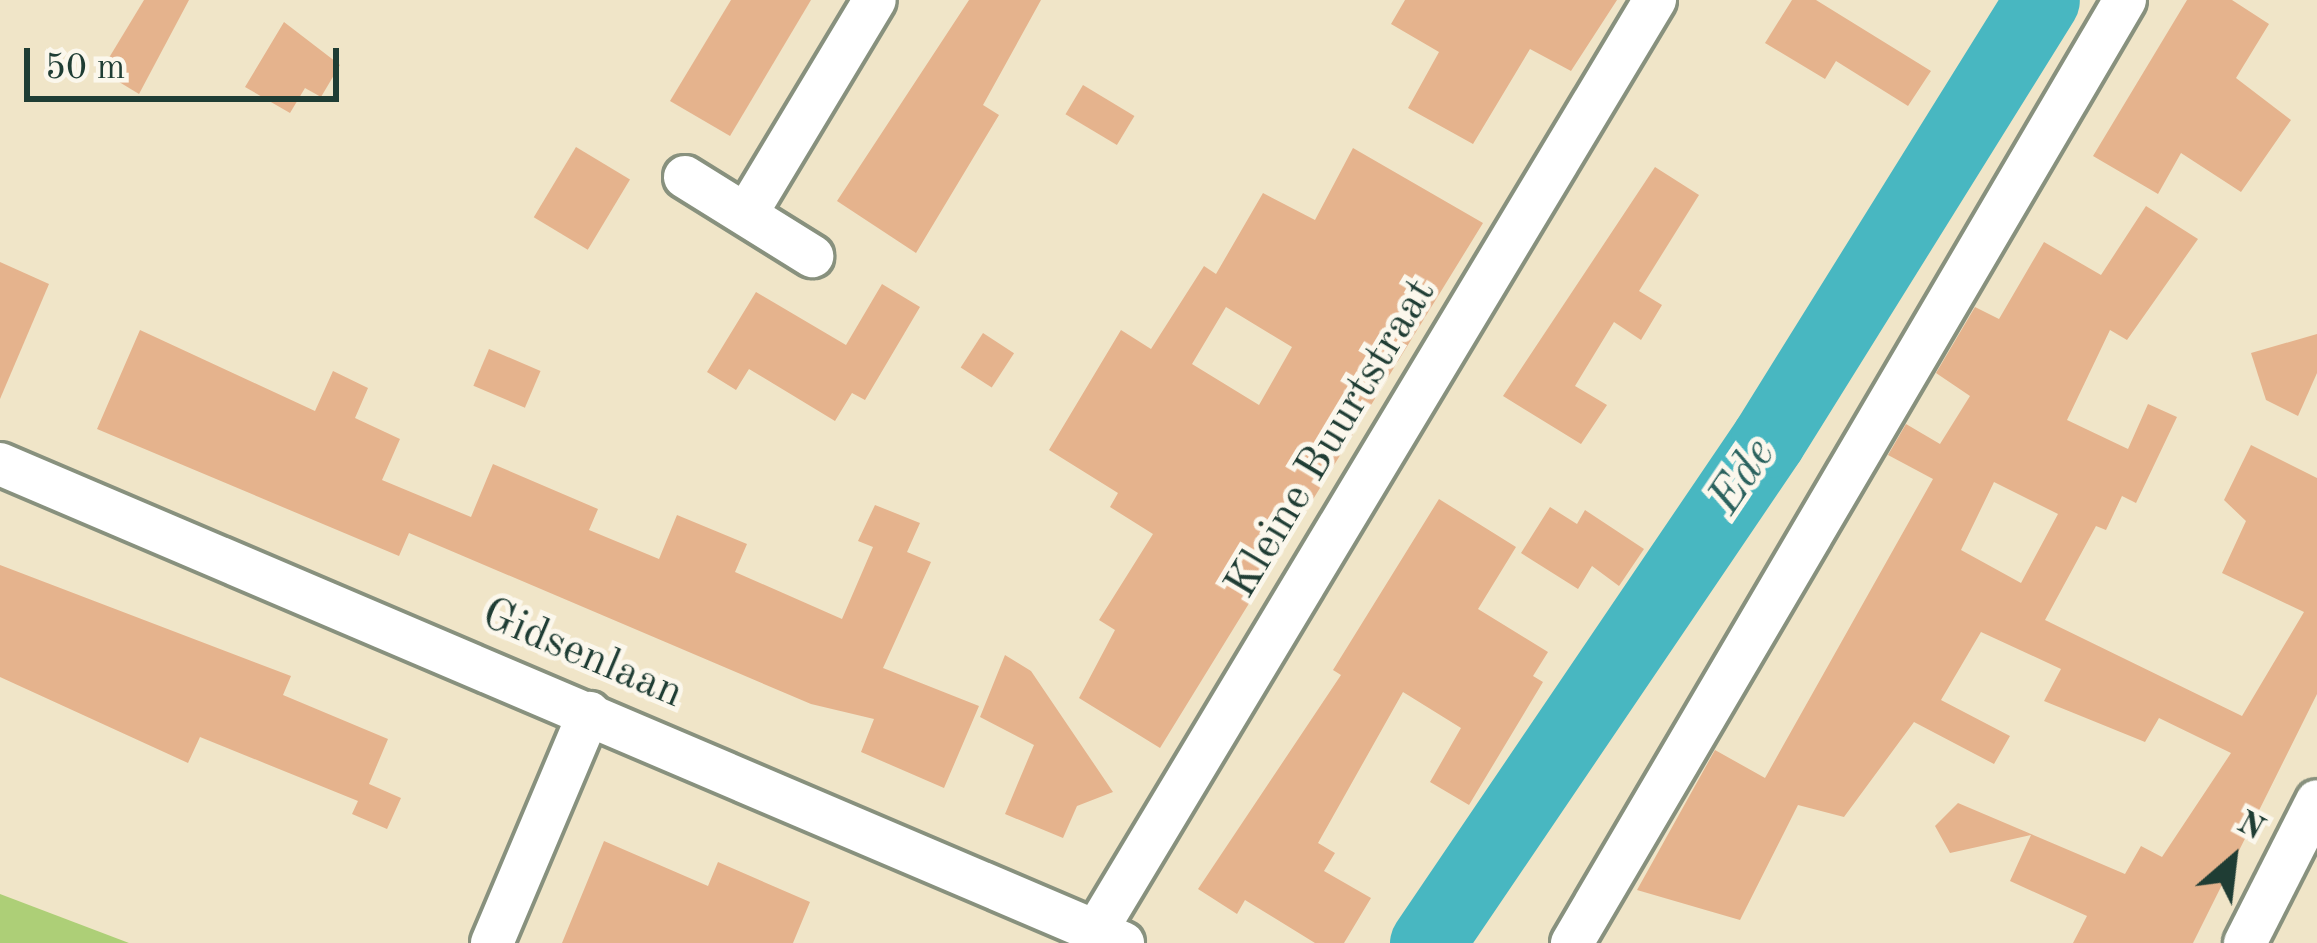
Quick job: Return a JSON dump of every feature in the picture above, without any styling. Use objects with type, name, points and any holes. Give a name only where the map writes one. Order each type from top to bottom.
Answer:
[{"type":"street","points":[[748,211],[875,0]]},
{"type":"street","name":"Kleine Buurtstraat","points":[[1110,937],[1655,0]]},
{"type":"street","points":[[1572,943],[2126,0]]},
{"type":"street","points":[[685,177],[748,211],[812,256]]},
{"type":"street","name":"Gidsenlaan","points":[[0,464],[1110,937]]},
{"type":"street","points":[[492,943],[589,712]]},
{"type":"street","points":[[2245,943],[2317,801]]},
{"type":"green space","points":[[0,894],[129,943],[0,943]]},
{"type":"building","points":[[144,0],[189,0],[139,94],[101,71]]},
{"type":"building","points":[[731,0],[811,0],[730,136],[670,101]]},
{"type":"building","points":[[969,0],[1041,0],[983,105],[999,115],[916,253],[837,201]]},
{"type":"building","points":[[1405,0],[1617,0],[1571,71],[1530,49],[1473,144],[1408,108],[1439,52],[1391,24]]},
{"type":"building","points":[[1792,0],[1816,0],[1931,71],[1908,106],[1836,61],[1825,79],[1765,43]]},
{"type":"building","points":[[2187,0],[2232,0],[2269,24],[2236,78],[2291,120],[2241,192],[2181,153],[2158,194],[2093,156]]},
{"type":"building","points":[[284,22],[340,65],[321,97],[305,88],[290,113],[245,87]]},
{"type":"building","points":[[1083,85],[1134,116],[1117,145],[1065,114]]},
{"type":"building","points":[[576,147],[630,179],[588,250],[534,217]]},
{"type":"building","points":[[1353,148],[1483,223],[1160,748],[1079,698],[1115,630],[1099,620],[1153,534],[1110,507],[1118,493],[1049,450],[1121,330],[1151,349],[1204,266],[1216,274],[1263,193],[1315,220]],"holes":[[[1226,307],[1292,347],[1259,405],[1192,364]]]},
{"type":"building","points":[[1655,167],[1699,195],[1639,291],[1662,305],[1641,340],[1614,322],[1575,386],[1607,405],[1581,444],[1503,396]]},
{"type":"building","points":[[2146,206],[2198,239],[2127,340],[2110,330],[2067,420],[2128,449],[2148,404],[2177,417],[2136,503],[2122,496],[2106,530],[2096,526],[2045,620],[2242,716],[2304,612],[2222,573],[2246,521],[2224,500],[2251,445],[2317,478],[2317,694],[2193,943],[2073,943],[2087,916],[2010,881],[2031,835],[1950,853],[1935,826],[1958,803],[2125,874],[2141,846],[2162,857],[2231,753],[2159,718],[2145,742],[2044,701],[2061,669],[1981,632],[1941,700],[2010,736],[1994,764],[1914,722],[1844,817],[1798,805],[1740,920],[1637,890],[1715,750],[1765,778],[1933,479],[1888,455],[1906,424],[1940,444],[1970,396],[1936,373],[1975,307],[1999,319],[2044,242],[2101,275]],"holes":[[[1994,482],[2058,514],[2021,583],[1961,550]]]},
{"type":"building","points":[[0,262],[49,284],[0,399]]},
{"type":"building","points":[[882,284],[920,307],[865,400],[852,393],[835,421],[749,369],[736,390],[707,372],[756,292],[846,345]]},
{"type":"building","points":[[140,330],[315,411],[333,371],[368,388],[355,418],[400,439],[382,480],[471,517],[493,464],[598,509],[589,530],[659,559],[677,515],[747,544],[735,572],[842,619],[873,547],[858,541],[875,505],[920,523],[907,552],[931,562],[883,668],[979,706],[944,788],[861,752],[874,719],[811,704],[409,533],[399,556],[97,429]]},
{"type":"building","points":[[983,333],[1014,353],[992,388],[961,367]]},
{"type":"building","points":[[2317,334],[2317,373],[2298,416],[2266,400],[2251,353]]},
{"type":"building","points":[[489,349],[541,371],[525,408],[473,386]]},
{"type":"building","points":[[1439,499],[1516,547],[1478,609],[1548,652],[1533,676],[1543,682],[1469,805],[1430,782],[1461,728],[1403,692],[1318,843],[1335,853],[1324,871],[1371,898],[1344,943],[1315,943],[1245,900],[1237,914],[1198,889],[1341,675],[1333,670]]},
{"type":"building","points":[[1550,507],[1577,524],[1585,510],[1644,549],[1619,586],[1592,566],[1578,589],[1521,553]]},
{"type":"building","points":[[0,565],[291,676],[283,695],[388,739],[369,784],[401,798],[387,829],[352,814],[358,801],[200,737],[188,763],[0,677]]},
{"type":"building","points":[[1005,655],[1031,671],[1113,792],[1077,806],[1063,838],[1005,814],[1034,745],[980,717]]},
{"type":"building","points":[[604,841],[708,886],[718,862],[810,902],[793,943],[562,943]]},
{"type":"waterway","name":"Ede","points":[[1427,943],[1768,440],[2042,0]]}]
